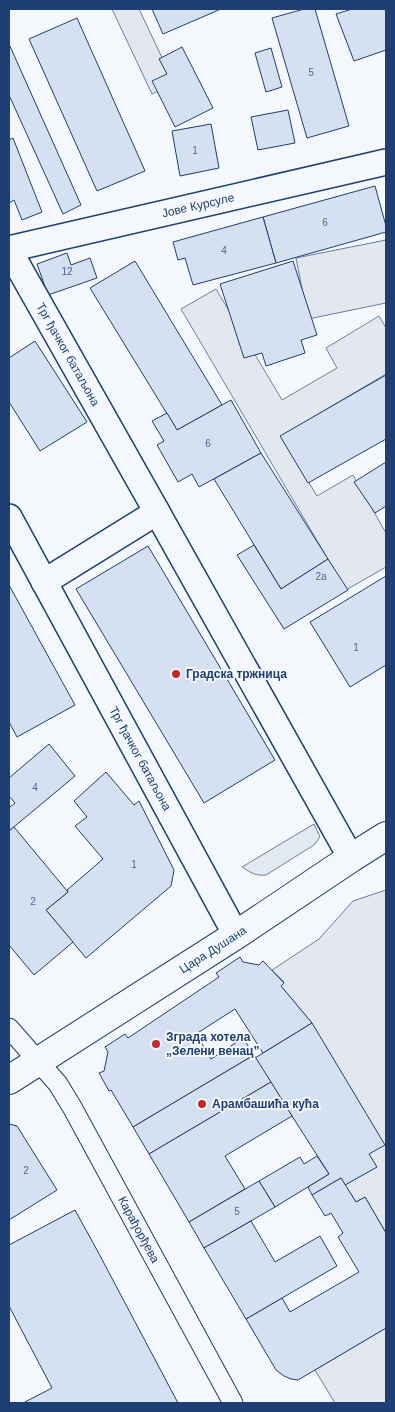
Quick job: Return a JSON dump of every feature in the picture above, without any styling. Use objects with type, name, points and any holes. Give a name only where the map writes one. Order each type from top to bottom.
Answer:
[{"type":"main road","name":"Цара Душана","points":[[9,1080],[236,936],[386,836]]},
{"type":"street","name":"Јове Курсуле","points":[[9,250],[386,162]]},
{"type":"street","name":"Трг ђачког батаљона","points":[[9,250],[351,858]]},
{"type":"street","points":[[44,582],[158,512]]},
{"type":"street","name":"Трг ђачког батаљона","points":[[9,517],[236,936]]},
{"type":"street","name":"Карађорђева","points":[[9,1028],[58,1084],[72,1107],[233,1403]]},
{"type":"shaded area","points":[[112,9],[139,9],[174,83],[152,94]]},
{"type":"shaded area","points":[[386,240],[386,303],[308,319],[296,258]]},
{"type":"shaded area","points":[[216,289],[282,400],[337,368],[326,348],[379,316],[386,328],[386,374],[281,436],[317,496],[353,475],[386,533],[386,567],[346,590],[181,309]]},
{"type":"shaded area","points":[[314,824],[320,837],[314,845],[266,875],[254,874],[242,867]]},
{"type":"shaded area","points":[[386,890],[386,1233],[365,1197],[356,1202],[345,1185],[376,1167],[312,1023],[281,986],[284,982],[272,970],[319,939],[353,901]]},
{"type":"shaded area","points":[[386,1328],[386,1403],[335,1403],[315,1370]]},
{"type":"building","points":[[152,9],[221,9],[163,34]]},
{"type":"building","points":[[304,9],[315,9],[349,126],[307,138],[272,18]]},
{"type":"building","points":[[352,9],[386,9],[386,50],[354,61],[336,14]]},
{"type":"building","points":[[77,18],[145,171],[97,191],[29,39]]},
{"type":"building","points":[[9,44],[81,205],[63,214],[9,95]]},
{"type":"building","points":[[182,47],[213,108],[175,127],[152,81],[167,74],[159,59]]},
{"type":"building","points":[[271,48],[282,87],[266,92],[255,53]]},
{"type":"building","points":[[288,110],[295,143],[258,150],[251,117]]},
{"type":"building","points":[[211,124],[219,168],[180,176],[172,131]]},
{"type":"building","points":[[13,138],[42,212],[22,220],[14,200],[9,203],[9,140]]},
{"type":"building","points":[[375,186],[386,232],[276,263],[263,217]]},
{"type":"building","points":[[263,217],[276,263],[193,285],[185,258],[178,260],[173,242]]},
{"type":"building","points":[[67,253],[71,265],[90,258],[97,278],[48,295],[37,264]]},
{"type":"building","points":[[135,261],[222,405],[177,430],[90,288]]},
{"type":"building","points":[[293,261],[317,335],[301,340],[305,353],[266,366],[262,353],[244,358],[220,284]]},
{"type":"building","points":[[35,341],[87,422],[40,451],[9,402],[9,358]]},
{"type":"building","points":[[386,375],[386,439],[308,483],[280,436]]},
{"type":"building","points":[[231,400],[261,453],[199,487],[192,474],[178,482],[157,445],[164,441],[152,421],[167,413],[177,430]]},
{"type":"building","points":[[261,453],[328,559],[281,589],[214,479]]},
{"type":"building","points":[[386,462],[386,506],[375,513],[354,482]]},
{"type":"building","points":[[254,545],[281,589],[328,559],[348,590],[284,629],[237,555]]},
{"type":"building","name":"Градска тржница","points":[[148,546],[275,760],[204,803],[76,589]]},
{"type":"building","points":[[386,576],[386,665],[350,687],[310,622]]},
{"type":"building","points":[[9,585],[75,705],[17,737],[9,722]]},
{"type":"building","points":[[49,744],[75,776],[9,831],[9,808],[15,803],[9,796],[9,778]]},
{"type":"building","points":[[106,772],[134,805],[139,801],[174,870],[171,886],[86,958],[46,910],[103,859],[75,826],[87,817],[74,801]]},
{"type":"building","points":[[14,827],[68,892],[46,910],[73,942],[34,975],[9,945],[9,831]]},
{"type":"building","name":"Зграда хотела „Зелени венац”","points":[[240,957],[243,962],[259,965],[263,961],[284,983],[281,986],[312,1023],[263,1053],[235,1009],[196,1034],[211,1059],[243,1038],[254,1055],[133,1127],[99,1073],[104,1071],[108,1052],[105,1047],[125,1034],[128,1038],[219,977],[216,973]]},
{"type":"building","points":[[312,1023],[385,1145],[369,1154],[377,1167],[345,1185],[341,1178],[312,1195],[308,1187],[329,1174],[255,1058]]},
{"type":"building","name":"Арамбашића кућа","points":[[254,1055],[271,1082],[149,1154],[133,1127]]},
{"type":"building","points":[[271,1082],[292,1116],[225,1156],[245,1189],[189,1222],[149,1154]]},
{"type":"building","points":[[9,1124],[17,1126],[57,1190],[9,1220]]},
{"type":"building","points":[[317,1156],[329,1174],[275,1207],[259,1181],[300,1157],[304,1164]]},
{"type":"building","points":[[341,1178],[356,1202],[365,1197],[386,1233],[386,1328],[298,1380],[291,1379],[276,1370],[246,1319],[282,1298],[290,1312],[359,1272],[338,1237],[343,1233],[331,1213],[325,1216],[312,1195]]},
{"type":"building","points":[[259,1181],[275,1207],[204,1248],[189,1222]]},
{"type":"building","points":[[75,1210],[178,1403],[23,1403],[52,1388],[9,1306],[9,1245]]},
{"type":"building","points":[[251,1221],[275,1262],[320,1236],[337,1266],[246,1319],[204,1248]]},
{"type":"place","name":"Градска тржница","points":[[176,674]]},
{"type":"place","name":"Зграда хотела „Зелени венац”","points":[[156,1044]]},
{"type":"place","name":"Арамбашића кућа","points":[[202,1104]]}]
